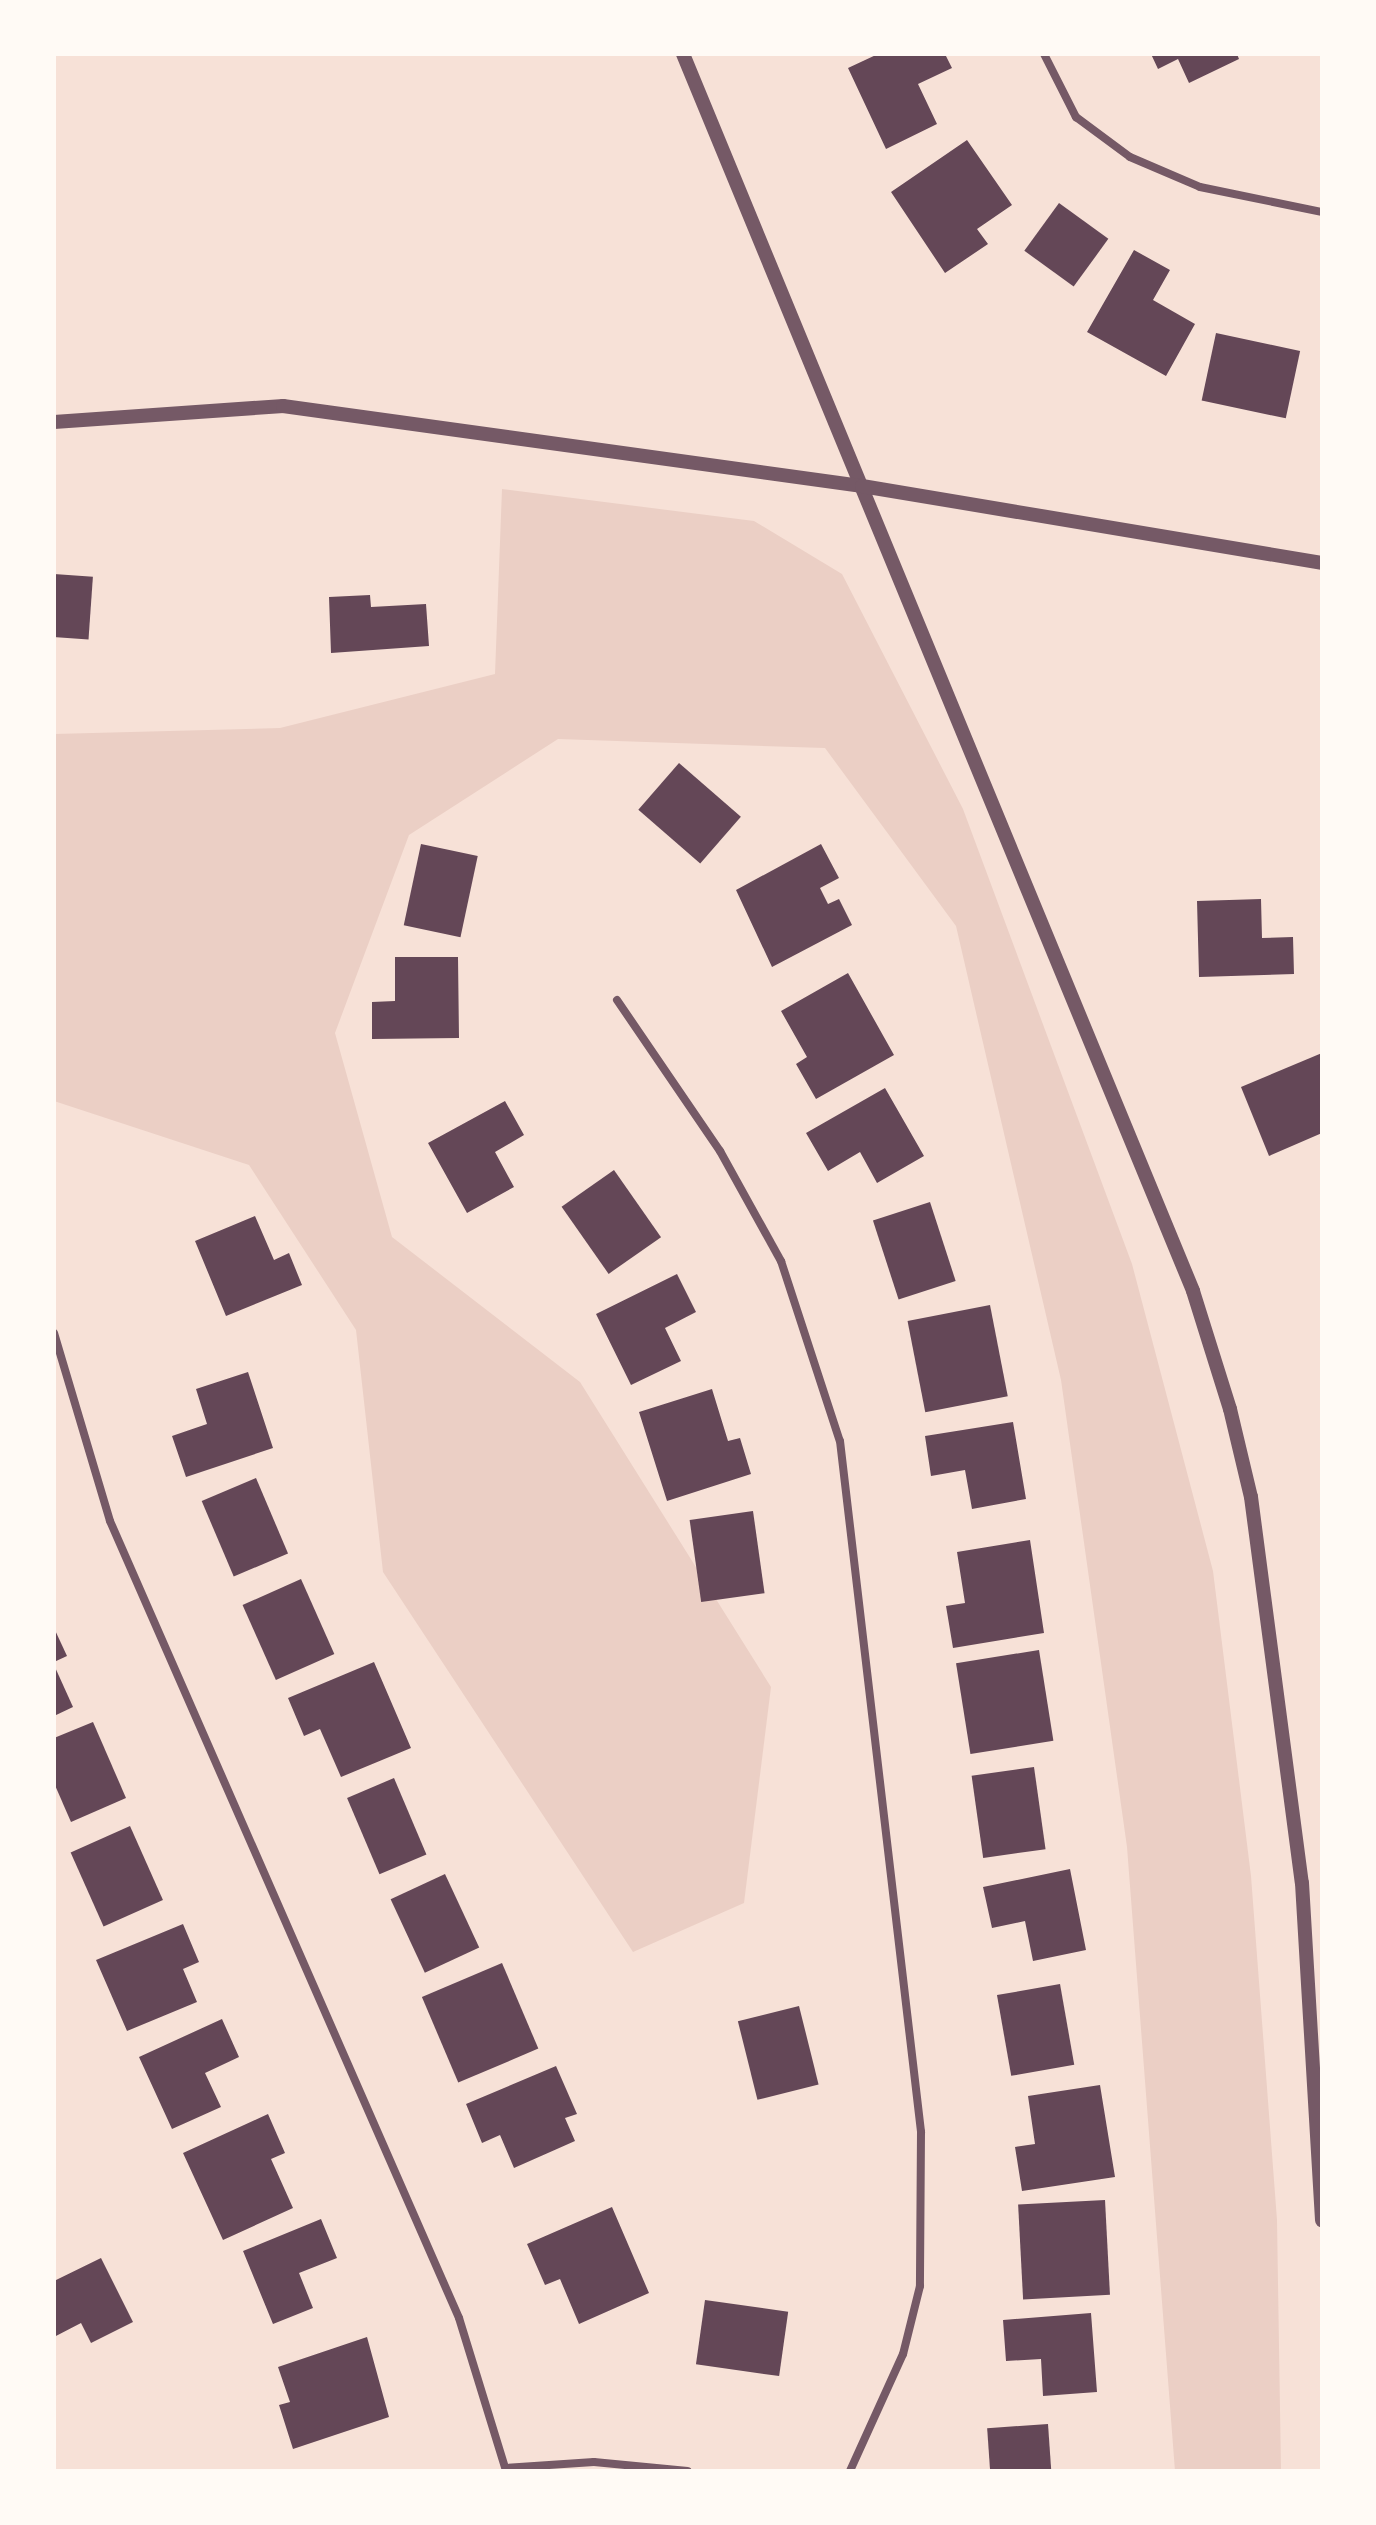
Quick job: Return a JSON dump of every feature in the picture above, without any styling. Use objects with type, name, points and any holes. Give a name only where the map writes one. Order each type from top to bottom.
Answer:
[{"type":"street","points":[[683,54],[1193,1291],[1230,1409],[1251,1497],[1302,1883],[1317,2049],[1322,2220]]},
{"type":"street","points":[[1044,54],[1076,117],[1130,157],[1200,187],[1322,212]]},
{"type":"street","points":[[54,422],[283,406],[862,486],[1322,563]]},
{"type":"street","points":[[617,1000],[720,1151],[781,1261],[840,1441],[921,2132],[920,2286],[903,2354],[850,2471]]},
{"type":"street","points":[[54,1333],[110,1521],[459,2318],[506,2470],[594,2462],[688,2471]]},
{"type":"shaded area","points":[[502,489],[754,521],[842,574],[963,809],[1132,1264],[1213,1571],[1251,1876],[1277,2220],[1281,2471],[1175,2471],[1127,1847],[1061,1380],[956,926],[825,748],[558,739],[409,835],[335,1033],[392,1237],[580,1382],[771,1687],[744,1903],[633,1952],[383,1572],[356,1330],[249,1165],[54,1101],[54,734],[280,728],[495,674]]},
{"type":"building","points":[[878,54],[945,54],[952,68],[918,84],[937,124],[886,149],[848,68]]},
{"type":"building","points":[[1151,54],[1237,54],[1239,59],[1189,83],[1178,59],[1158,69]]},
{"type":"building","points":[[967,140],[1012,205],[977,229],[988,244],[945,273],[891,192]]},
{"type":"building","points":[[1059,203],[1108,239],[1074,287],[1024,251]]},
{"type":"building","points":[[1134,250],[1170,270],[1153,300],[1195,324],[1166,376],[1087,332]]},
{"type":"building","points":[[1216,333],[1300,351],[1286,418],[1202,400]]},
{"type":"building","points":[[54,574],[93,577],[89,640],[54,637]]},
{"type":"building","points":[[370,595],[371,607],[426,604],[429,646],[331,653],[329,597]]},
{"type":"building","points":[[679,763],[741,817],[700,864],[638,810]]},
{"type":"building","points":[[421,844],[478,856],[460,937],[404,925]]},
{"type":"building","points":[[821,844],[839,878],[820,888],[828,904],[839,899],[852,925],[772,967],[736,890]]},
{"type":"building","points":[[1261,899],[1262,938],[1293,937],[1294,974],[1199,977],[1197,901]]},
{"type":"building","points":[[395,957],[458,957],[459,1038],[372,1039],[372,1002],[395,1001]]},
{"type":"building","points":[[848,973],[894,1055],[816,1099],[796,1064],[807,1057],[781,1011]]},
{"type":"building","points":[[1322,1053],[1322,1133],[1269,1156],[1241,1087]]},
{"type":"building","points":[[885,1088],[924,1156],[877,1183],[860,1152],[828,1171],[806,1133]]},
{"type":"building","points":[[505,1101],[524,1135],[495,1152],[514,1187],[467,1213],[428,1143]]},
{"type":"building","points":[[614,1170],[661,1237],[609,1274],[562,1207]]},
{"type":"building","points":[[930,1202],[956,1281],[899,1299],[873,1221]]},
{"type":"building","points":[[255,1216],[274,1260],[289,1253],[302,1285],[226,1316],[195,1241]]},
{"type":"building","points":[[677,1274],[696,1312],[665,1328],[681,1361],[631,1385],[596,1314]]},
{"type":"building","points":[[990,1305],[1008,1396],[925,1412],[908,1321]]},
{"type":"building","points":[[248,1372],[273,1448],[186,1477],[172,1436],[207,1424],[196,1389]]},
{"type":"building","points":[[712,1389],[728,1441],[740,1438],[751,1474],[667,1501],[639,1412]]},
{"type":"building","points":[[1013,1422],[1026,1499],[972,1509],[965,1470],[931,1476],[925,1436]]},
{"type":"building","points":[[256,1478],[288,1553],[234,1577],[202,1501]]},
{"type":"building","points":[[753,1511],[765,1593],[701,1602],[690,1520]]},
{"type":"building","points":[[1030,1540],[1044,1633],[953,1648],[946,1606],[965,1603],[957,1552]]},
{"type":"building","points":[[301,1579],[334,1654],[276,1680],[243,1605]]},
{"type":"building","points":[[54,1628],[67,1656],[54,1662]]},
{"type":"building","points":[[1039,1650],[1053,1741],[970,1754],[956,1663]]},
{"type":"building","points":[[374,1662],[411,1748],[341,1777],[320,1729],[304,1736],[288,1698]]},
{"type":"building","points":[[54,1665],[73,1707],[54,1716]]},
{"type":"building","points":[[93,1722],[126,1798],[71,1822],[54,1783],[54,1738]]},
{"type":"building","points":[[1034,1767],[1046,1849],[983,1858],[972,1776]]},
{"type":"building","points":[[394,1778],[426,1854],[379,1874],[347,1798]]},
{"type":"building","points":[[130,1826],[163,1900],[104,1926],[71,1852]]},
{"type":"building","points":[[1070,1869],[1086,1950],[1033,1961],[1025,1921],[992,1928],[983,1887]]},
{"type":"building","points":[[445,1874],[479,1947],[425,1973],[391,1899]]},
{"type":"building","points":[[183,1924],[199,1962],[183,1969],[197,2002],[127,2031],[96,1960]]},
{"type":"building","points":[[502,1963],[538,2049],[458,2083],[422,1997]]},
{"type":"building","points":[[1060,1984],[1074,2065],[1011,2076],[997,1995]]},
{"type":"building","points":[[799,2006],[819,2085],[757,2100],[738,2021]]},
{"type":"building","points":[[222,2019],[239,2057],[205,2073],[221,2107],[172,2129],[139,2057]]},
{"type":"building","points":[[556,2066],[577,2114],[565,2118],[575,2141],[514,2168],[500,2135],[482,2143],[466,2104]]},
{"type":"building","points":[[1100,2085],[1115,2177],[1022,2191],[1015,2147],[1035,2144],[1028,2096]]},
{"type":"building","points":[[268,2114],[285,2153],[271,2159],[293,2208],[223,2240],[183,2153]]},
{"type":"building","points":[[1105,2200],[1110,2295],[1023,2299],[1018,2205]]},
{"type":"building","points":[[612,2207],[649,2293],[579,2324],[560,2279],[545,2285],[527,2244]]},
{"type":"building","points":[[321,2219],[337,2258],[299,2273],[313,2308],[273,2324],[243,2251]]},
{"type":"building","points":[[101,2258],[133,2322],[91,2343],[81,2323],[54,2337],[54,2281]]},
{"type":"building","points":[[705,2300],[788,2312],[779,2376],[696,2364]]},
{"type":"building","points":[[1091,2313],[1097,2392],[1043,2396],[1041,2359],[1006,2361],[1003,2320]]},
{"type":"building","points":[[367,2337],[389,2417],[293,2449],[279,2405],[290,2402],[278,2367]]},
{"type":"building","points":[[1048,2424],[1051,2471],[990,2471],[987,2428]]}]
